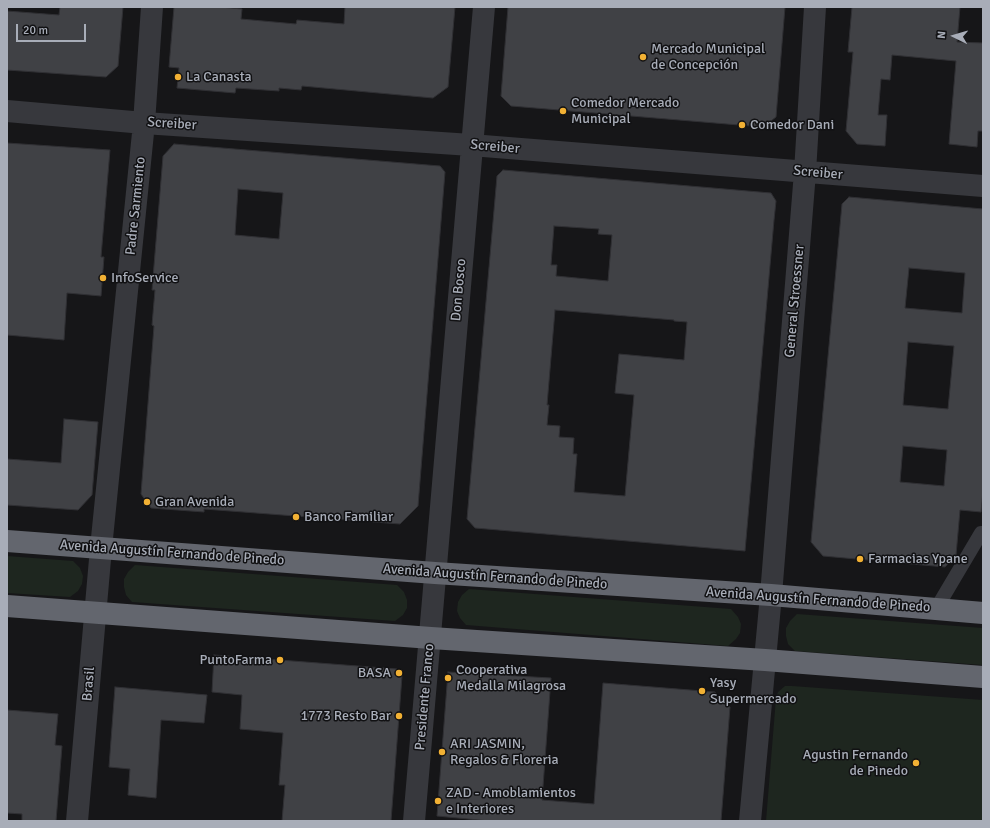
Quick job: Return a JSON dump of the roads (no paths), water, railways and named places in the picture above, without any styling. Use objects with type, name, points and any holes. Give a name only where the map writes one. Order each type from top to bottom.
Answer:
[{"type":"highway","name":"Avenida Augustín Fernando de Pinedo","points":[[7,541],[435,573],[771,595],[983,613]]},
{"type":"highway","points":[[7,606],[983,677]]},
{"type":"street","name":"Padre Sarmiento","points":[[101,548],[144,123],[152,7]]},
{"type":"street","name":"Don Bosco","points":[[435,573],[484,7]]},
{"type":"street","name":"General Stroessner","points":[[750,821],[771,595],[805,172],[816,7]]},
{"type":"street","name":"Screiber","points":[[7,111],[144,123],[471,145],[983,186]]},
{"type":"street","name":"Brasil","points":[[77,821],[101,548]]},
{"type":"street","name":"Presidente Franco","points":[[414,821],[431,638],[435,573]]},
{"type":"lane","points":[[936,609],[978,548],[981,533],[983,533]]},
{"type":"place","name":"Mercado Municipal de Concepción","points":[[643,57]]},
{"type":"place","name":"La Canasta","points":[[178,77]]},
{"type":"place","name":"Comedor Mercado Municipal","points":[[563,111]]},
{"type":"place","name":"Comedor Dani","points":[[742,125]]},
{"type":"place","name":"InfoService","points":[[103,278]]},
{"type":"place","name":"Gran Avenida","points":[[147,502]]},
{"type":"place","name":"Banco Familiar","points":[[296,517]]},
{"type":"place","name":"Farmacias Ypane","points":[[860,559]]},
{"type":"place","name":"PuntoFarma","points":[[280,660]]},
{"type":"place","name":"BASA","points":[[399,673]]},
{"type":"place","name":"Cooperativa Medalla Milagrosa","points":[[448,678]]},
{"type":"place","name":"Yasy Supermercado","points":[[702,691]]},
{"type":"place","name":"1773 Resto Bar","points":[[399,716]]},
{"type":"place","name":"ARI JASMIN, Regalos & Floreria","points":[[442,752]]},
{"type":"place","name":"Agustin Fernando de Pinedo","points":[[916,763]]},
{"type":"place","name":"ZAD - Amoblamientos e Interiores","points":[[438,801]]}]
